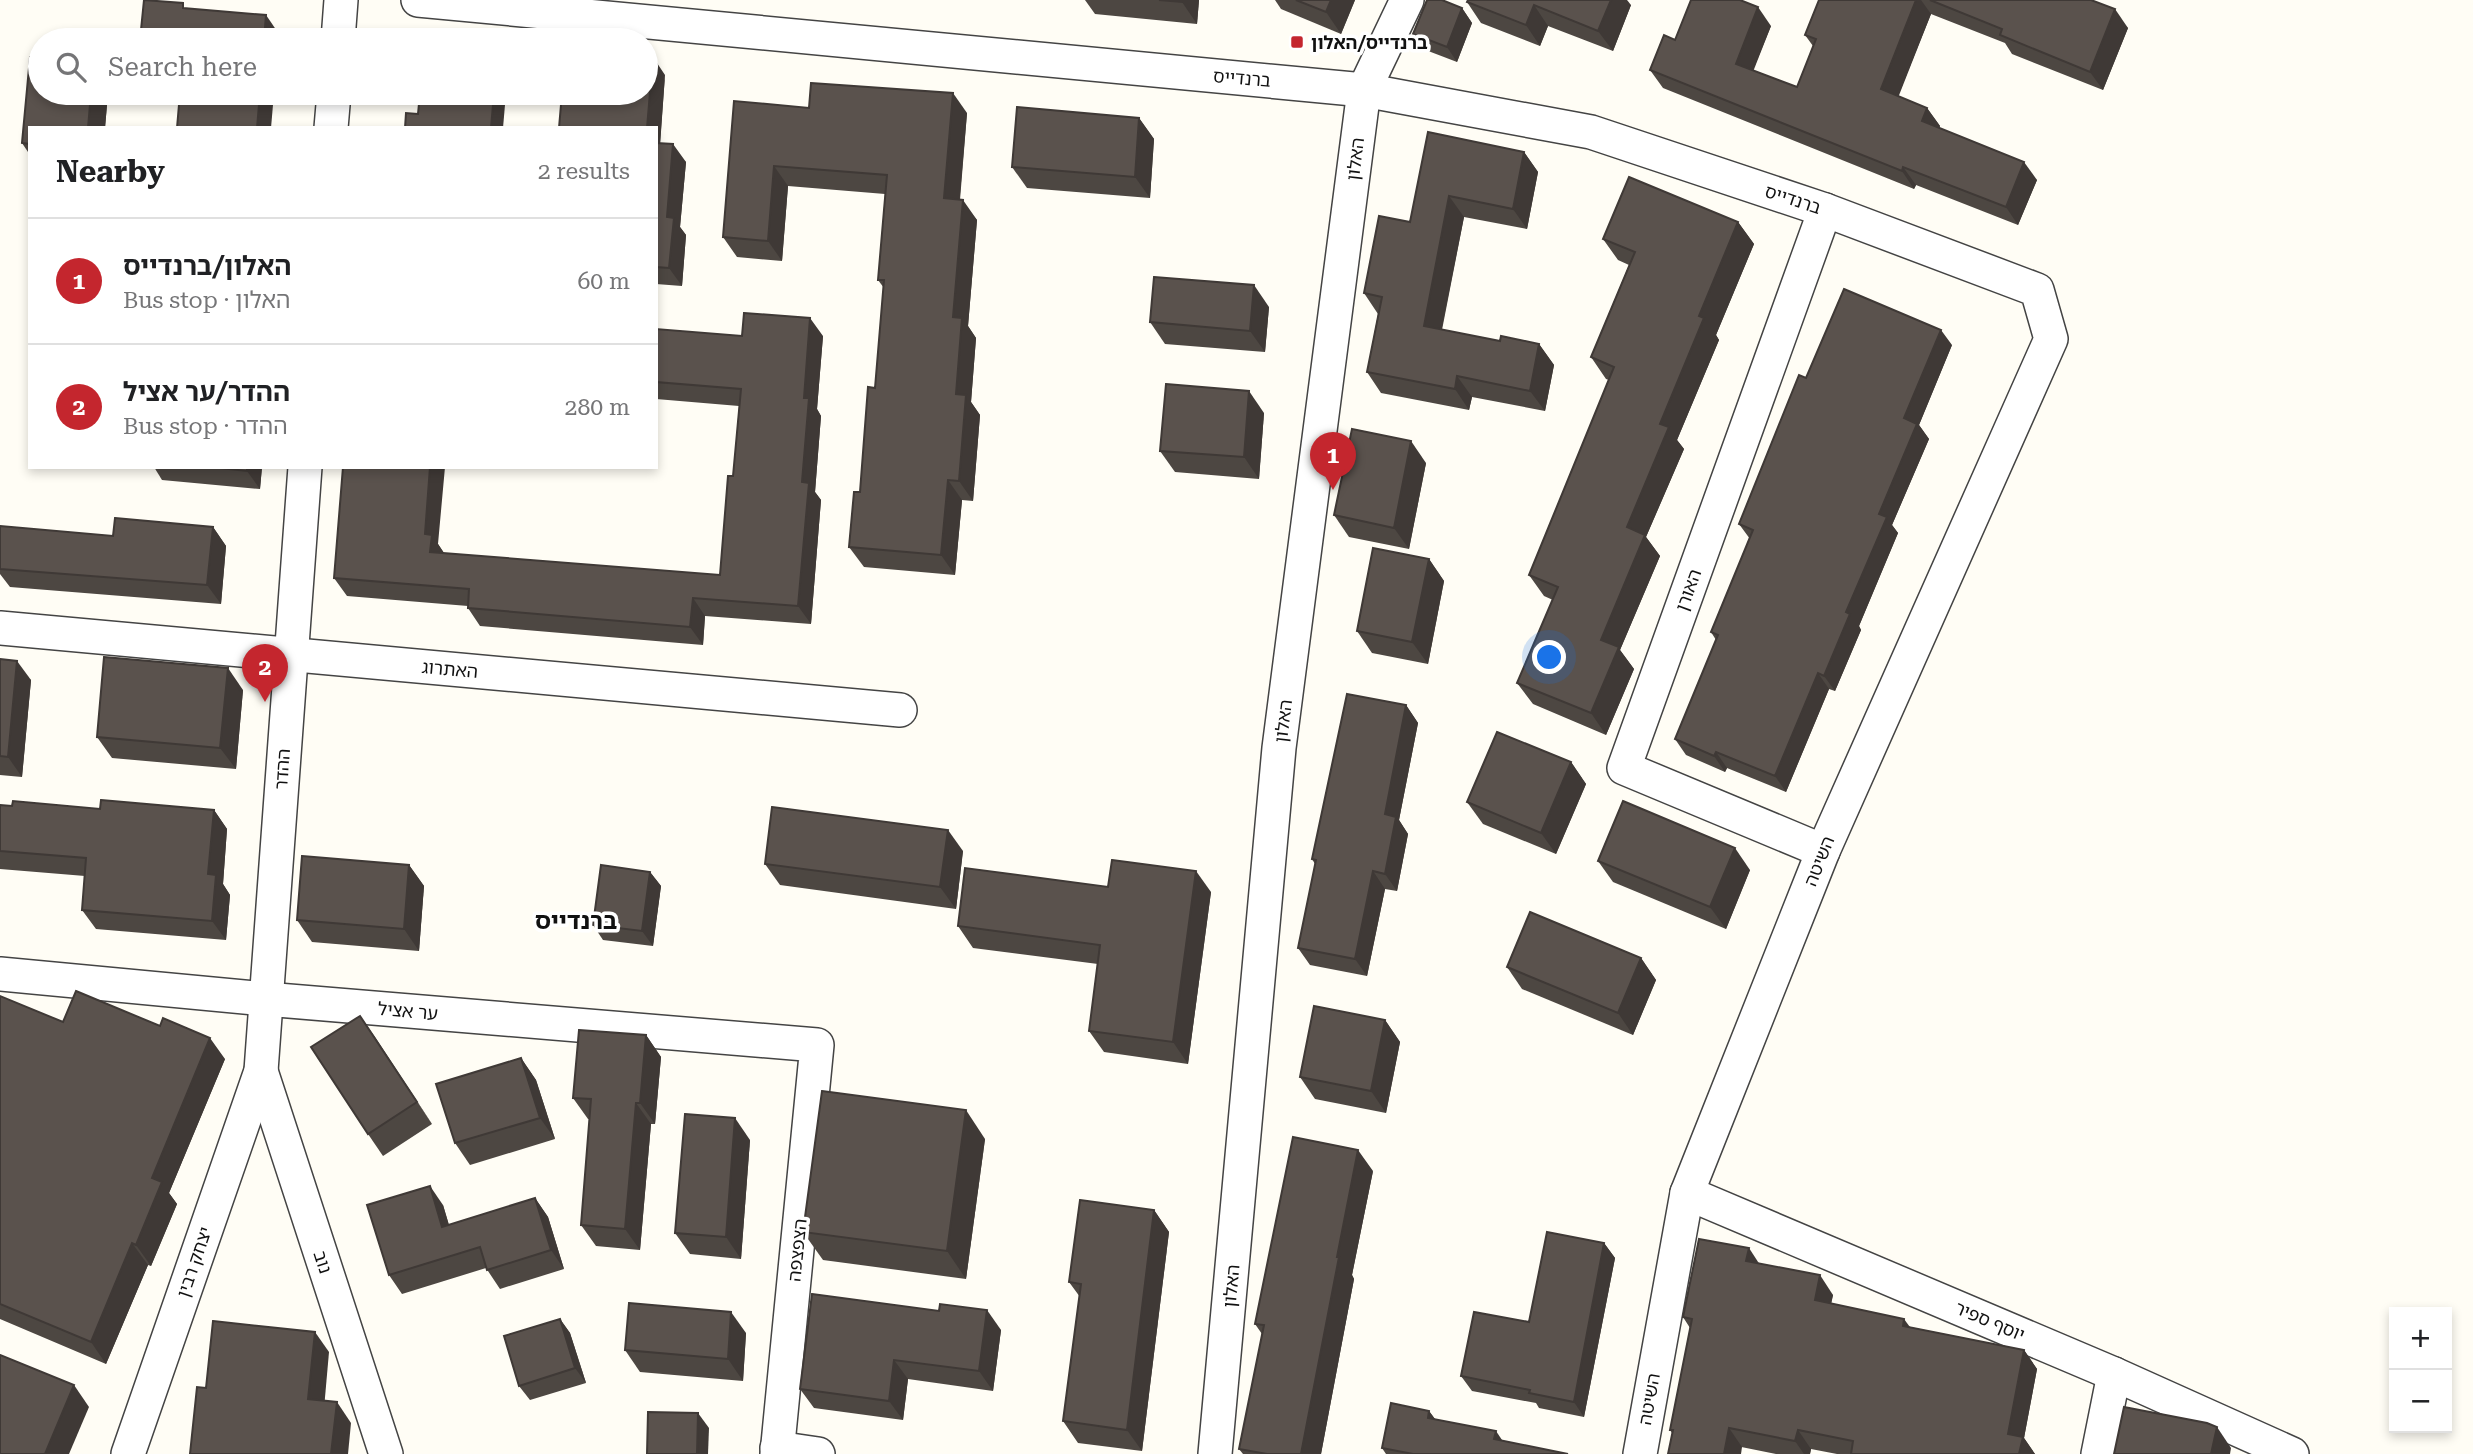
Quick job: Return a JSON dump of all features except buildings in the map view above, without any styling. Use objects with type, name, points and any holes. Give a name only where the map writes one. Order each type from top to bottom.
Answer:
[{"type":"street","points":[[339,28],[341,0]]},
{"type":"street","name":"ברנדייס","points":[[418,0],[1364,90],[1591,132],[1825,210],[2037,290]]},
{"type":"street","name":"האלון","points":[[1215,1454],[1279,748],[1364,90],[1407,0]]},
{"type":"street","points":[[331,126],[333,105]]},
{"type":"street","name":"האורן","points":[[1823,850],[1624,768],[1825,210]]},
{"type":"street","name":"השיטה","points":[[1640,1454],[1687,1193],[1823,850],[2051,340],[2037,290]]},
{"type":"street","name":"ההדר","points":[[261,1071],[305,469]]},
{"type":"street","name":"האתרוג","points":[[0,628],[900,710]]},
{"type":"street","name":"ער אציל","points":[[0,974],[817,1045]]},
{"type":"street","name":"הצפצפה","points":[[777,1451],[817,1045]]},
{"type":"street","name":"יצחק רבין","points":[[128,1454],[261,1071]]},
{"type":"street","name":"נוב","points":[[261,1071],[386,1454]]},
{"type":"street","name":"יוסף ספיר","points":[[1687,1193],[2114,1374],[2292,1454]]},
{"type":"street","points":[[2098,1454],[2114,1374]]},
{"type":"street","points":[[777,1451],[818,1454]]},
{"type":"place","name":"ברנדייס/האלון","points":[[1297,42]]},
{"type":"place","name":"האלון/ברנדייס","points":[[1333,490]]},
{"type":"place","name":"ההדר/ער אציל","points":[[265,702]]},
{"type":"district","name":"ברנדייס","points":[[576,921]]}]
